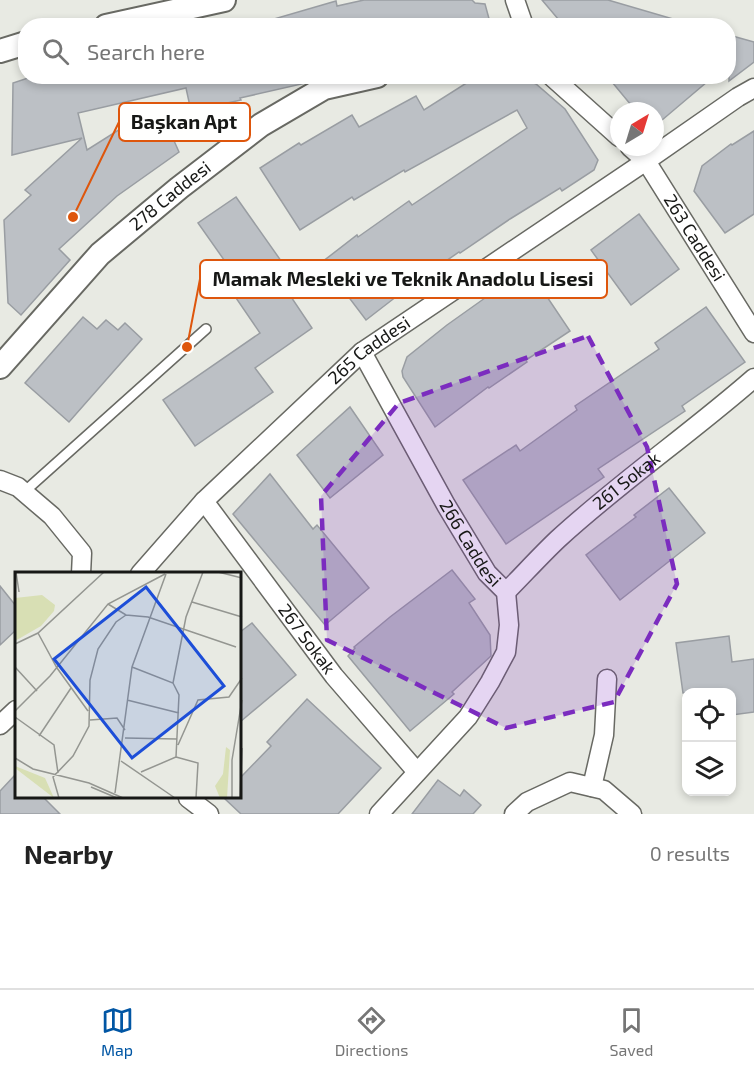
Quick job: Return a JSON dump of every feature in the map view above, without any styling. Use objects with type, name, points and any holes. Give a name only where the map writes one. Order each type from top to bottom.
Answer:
[{"type":"street","points":[[142,18],[224,0]]},
{"type":"street","points":[[514,0],[521,18]]},
{"type":"street","points":[[0,51],[18,45]]},
{"type":"street","name":"278 Caddesi","points":[[0,367],[100,254],[179,188],[261,125],[324,88],[342,84]]},
{"type":"street","points":[[560,84],[610,129]]},
{"type":"street","name":"265 Caddesi","points":[[142,572],[204,501],[362,351],[754,88]]},
{"type":"street","name":"263 Caddesi","points":[[640,156],[646,161],[754,333]]},
{"type":"street","name":"266 Caddesi","points":[[362,351],[446,504],[488,573],[506,592],[509,625],[506,652],[468,717],[379,814]]},
{"type":"street","name":"261 Sokak","points":[[506,592],[557,540],[754,378]]},
{"type":"street","points":[[0,480],[24,492],[52,516],[82,553],[81,572]]},
{"type":"street","name":"267 Sokak","points":[[204,501],[334,676],[417,772]]},
{"type":"street","points":[[592,787],[604,735],[607,680]]},
{"type":"street","points":[[0,725],[15,711]]},
{"type":"street","points":[[514,814],[526,802],[570,782],[604,790],[632,814]]},
{"type":"street","points":[[190,799],[209,814]]},
{"type":"lane","points":[[24,492],[206,329]]},
{"type":"highlighted area","points":[[588,336],[647,447],[677,584],[614,702],[506,728],[327,640],[321,496],[399,403]]},
{"type":"building","points":[[364,0],[472,0],[475,3],[485,4],[489,18],[277,18],[336,1],[337,6]]},
{"type":"building","points":[[542,0],[608,0],[670,18],[557,18]]},
{"type":"building","points":[[736,37],[754,42],[754,62],[736,76]]},
{"type":"building","points":[[13,83],[302,84],[191,111],[186,88],[78,113],[87,150],[158,105],[179,152],[117,196],[59,249],[70,260],[21,315],[8,303],[4,220],[31,195],[25,190],[82,138],[12,155]]},
{"type":"building","points":[[465,84],[536,84],[565,109],[598,160],[594,170],[562,191],[560,188],[459,252],[401,292],[366,320],[322,262],[357,235],[358,237],[409,201],[412,205],[527,128],[517,110],[405,172],[404,170],[354,200],[352,197],[300,230],[260,168],[299,143],[301,145],[352,115],[359,127],[416,96],[424,110]]},
{"type":"building","points":[[614,84],[705,84],[664,118],[664,102],[629,102]]},
{"type":"building","points":[[754,131],[754,214],[725,233],[694,191],[702,166],[731,144]]},
{"type":"building","points":[[236,197],[291,275],[281,282],[312,328],[255,368],[273,392],[195,446],[163,400],[260,333],[236,298],[246,291],[198,223]]},
{"type":"building","points":[[639,214],[679,269],[631,305],[591,250]]},
{"type":"building","points":[[527,267],[570,331],[488,387],[435,427],[403,377],[402,371],[407,357]]},
{"type":"building","points":[[706,307],[745,362],[682,406],[685,411],[598,469],[604,477],[506,544],[463,480],[516,445],[520,451],[577,410],[575,406],[659,349],[655,343]]},
{"type":"building","points":[[83,317],[97,329],[106,320],[118,330],[125,323],[142,339],[69,422],[25,383]]},
{"type":"building","points":[[350,407],[383,455],[330,498],[297,455]]},
{"type":"building","points":[[270,474],[313,529],[317,525],[369,588],[325,625],[233,514]]},
{"type":"building","points":[[669,488],[705,533],[620,600],[586,555],[636,517],[634,515]]},
{"type":"building","points":[[452,570],[475,599],[469,603],[490,635],[491,656],[452,692],[454,694],[410,731],[348,656],[354,647],[390,617]]},
{"type":"building","points":[[0,586],[15,605],[15,631],[0,645]]},
{"type":"building","points":[[252,623],[296,675],[242,720],[242,630]]},
{"type":"building","points":[[729,636],[732,662],[754,659],[754,712],[736,714],[736,688],[682,688],[676,643]]},
{"type":"building","points":[[307,699],[381,768],[338,814],[241,814],[225,799],[242,799],[242,776],[271,746],[267,742]]},
{"type":"building","points":[[15,775],[15,799],[45,799],[60,814],[0,814],[0,791]]},
{"type":"building","points":[[438,780],[460,796],[464,790],[481,805],[473,814],[412,814]]},
{"type":"place","name":"Başkan Apt","points":[[73,217]]},
{"type":"place","name":"Mamak Mesleki ve Teknik Anadolu Lisesi","points":[[187,347]]}]
